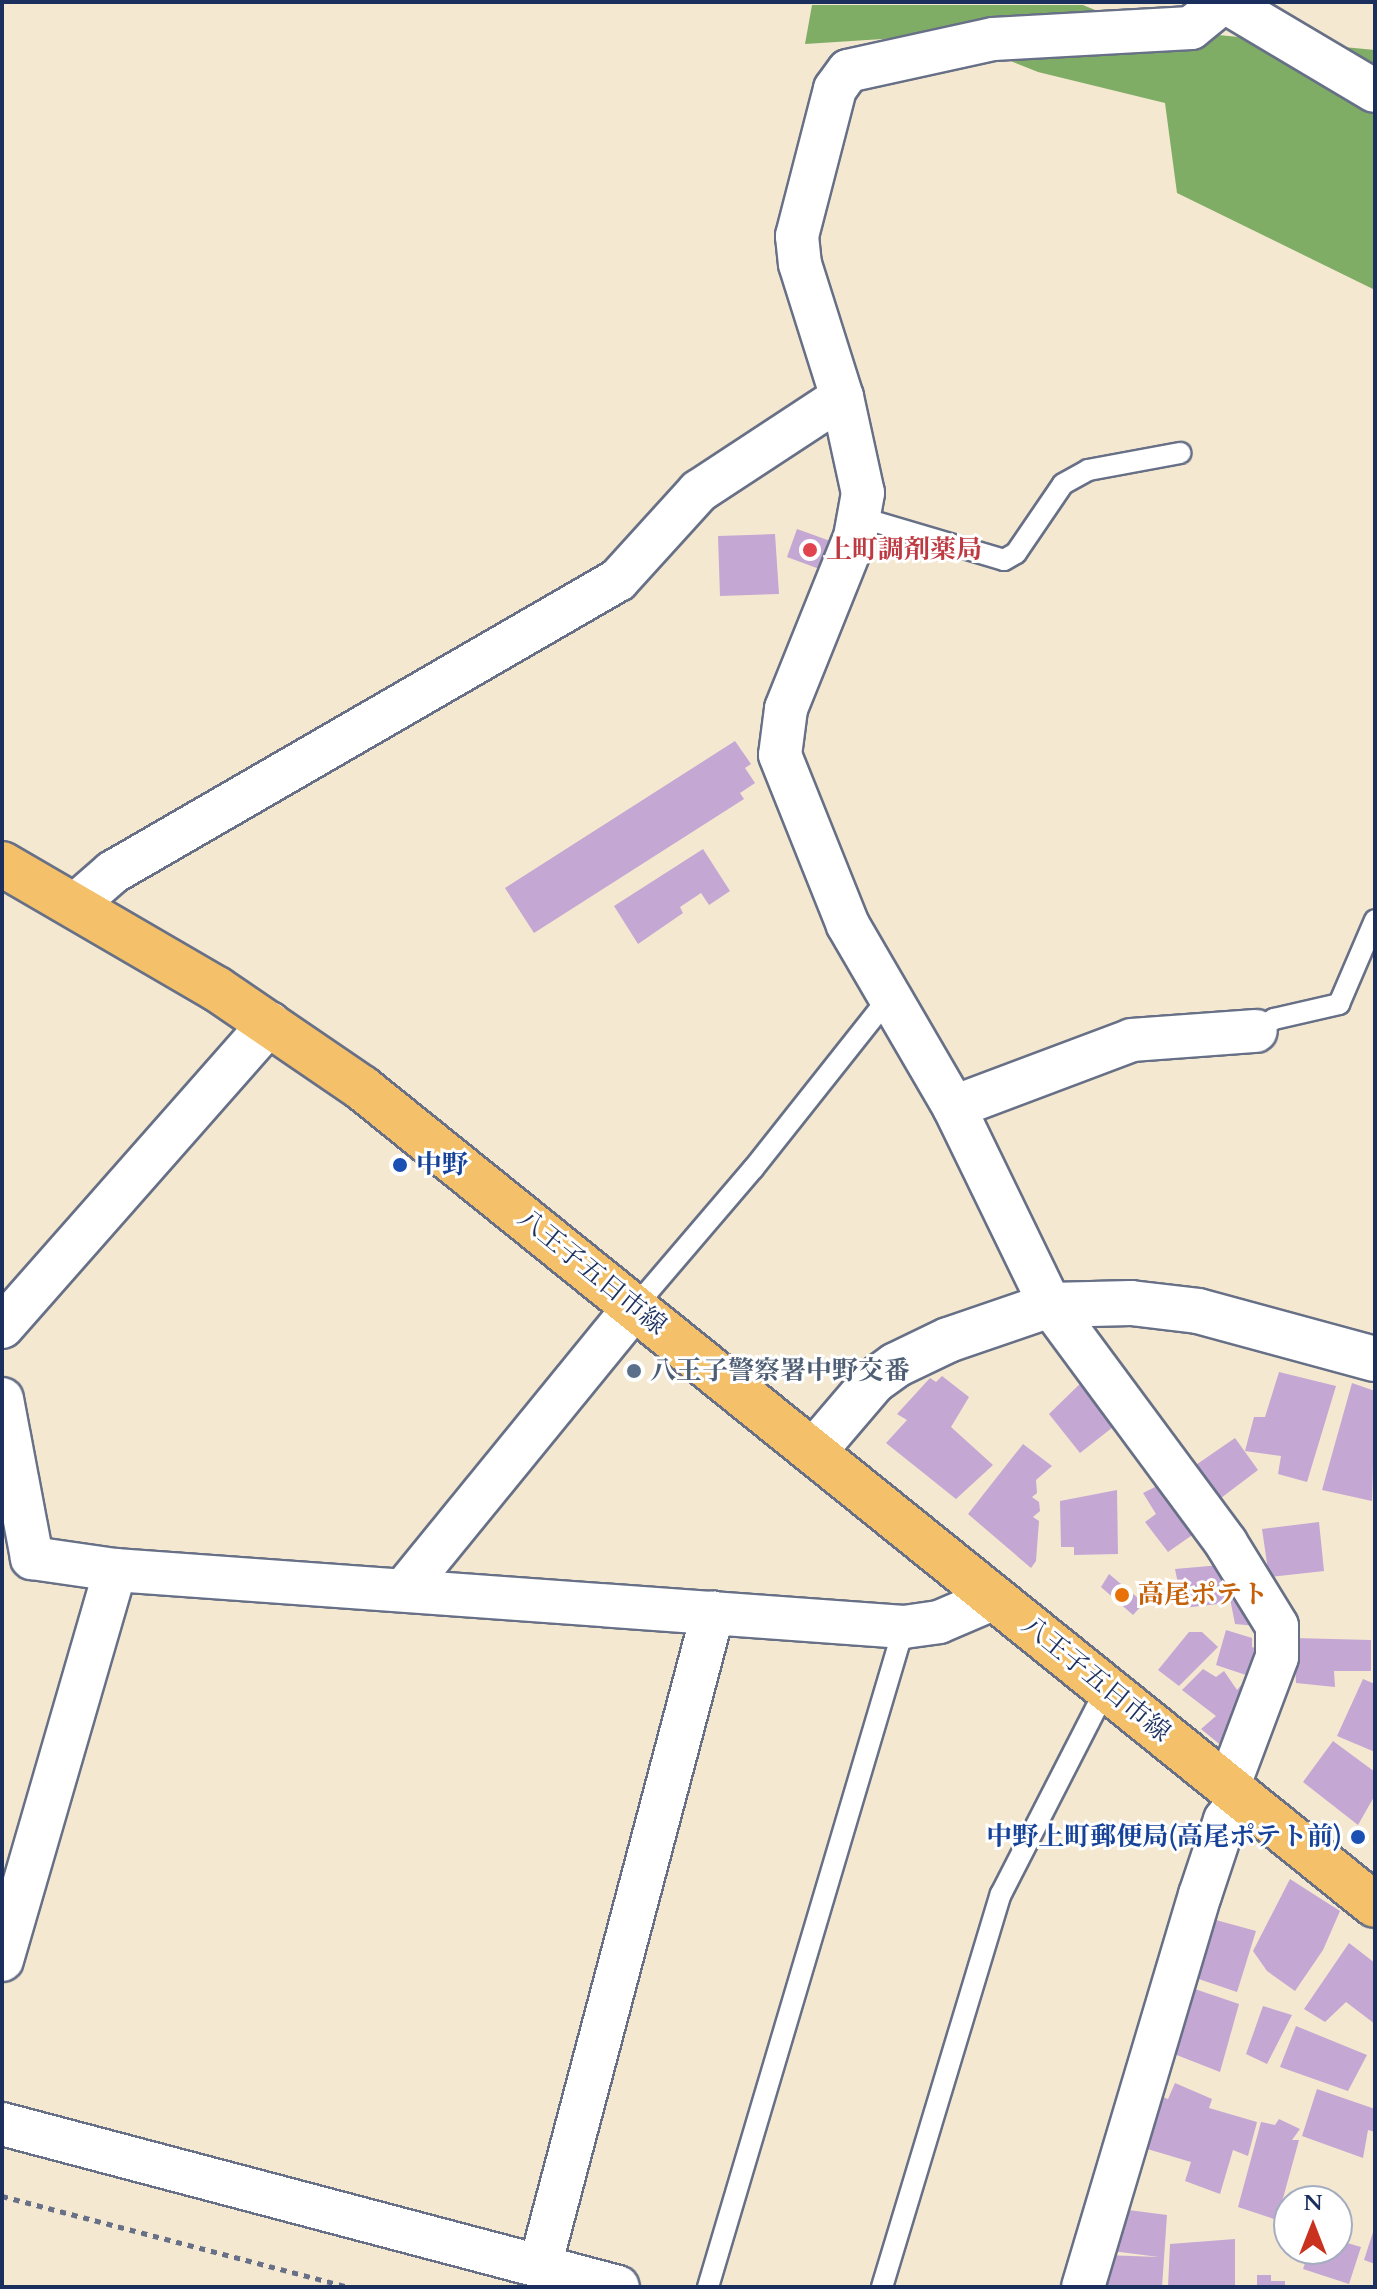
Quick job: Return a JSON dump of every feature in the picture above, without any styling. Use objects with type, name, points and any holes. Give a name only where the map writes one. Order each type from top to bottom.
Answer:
[{"type":"main road","name":"八王子五日市線","points":[[2,864],[270,1023],[362,1088],[815,1450],[1375,1905]]},
{"type":"street","points":[[1083,2287],[1200,1895],[1277,1657],[1277,1626],[1226,1543],[1050,1305],[954,1107],[848,925],[780,755],[786,709],[855,537],[863,493],[842,397],[800,264],[797,236],[835,89],[848,71],[993,39],[1191,28],[1224,2],[1375,91]]},
{"type":"street","points":[[75,905],[113,872],[618,580],[699,491],[842,397]]},
{"type":"street","points":[[2,1327],[270,1023]]},
{"type":"street","points":[[954,1107],[1132,1040],[1256,1031]]},
{"type":"street","points":[[815,1450],[874,1381],[896,1365],[962,1334],[1050,1305],[1131,1303],[1198,1311],[1375,1359]]},
{"type":"street","points":[[404,1590],[635,1307]]},
{"type":"street","points":[[2,1399],[32,1558],[115,1570],[904,1627],[939,1622],[995,1598]]},
{"type":"street","points":[[2,1960],[115,1570]]},
{"type":"street","points":[[540,2266],[713,1612]]},
{"type":"street","points":[[2,2124],[618,2287]]},
{"type":"lane","points":[[859,517],[1004,560],[1016,553],[1063,484],[1088,470],[1180,453]]},
{"type":"lane","points":[[1256,1031],[1274,1019],[1339,1004],[1375,920]]},
{"type":"lane","points":[[635,1307],[753,1169],[890,996]]},
{"type":"lane","points":[[708,2287],[904,1627]]},
{"type":"lane","points":[[882,2287],[1001,1894],[1106,1689]]},
{"type":"path","points":[[2,2196],[350,2287]]},
{"type":"green space","points":[[812,5],[1083,5],[1165,39],[1208,34],[1375,50],[1375,290],[1177,193],[1165,103],[1038,72],[945,35],[805,44]]},
{"type":"building","name":"上町調剤薬局","points":[[797,529],[833,542],[822,570],[787,557]]},
{"type":"building","points":[[775,534],[779,594],[720,596],[718,536]]},
{"type":"building","points":[[735,741],[751,764],[745,768],[755,783],[740,793],[744,799],[534,933],[505,888]]},
{"type":"building","points":[[703,849],[730,891],[709,905],[701,893],[680,907],[683,913],[638,944],[614,906]]},
{"type":"building","points":[[1279,1372],[1336,1386],[1307,1482],[1278,1474],[1281,1456],[1245,1451],[1254,1417],[1265,1417]]},
{"type":"building","points":[[942,1376],[969,1397],[951,1427],[993,1465],[956,1499],[886,1443],[907,1420],[897,1414],[930,1378],[936,1382]]},
{"type":"building","points":[[1087,1377],[1122,1420],[1080,1453],[1049,1414]]},
{"type":"building","points":[[1352,1383],[1375,1391],[1372,1501],[1322,1490]]},
{"type":"building","points":[[1235,1438],[1258,1470],[1217,1501],[1190,1469]]},
{"type":"building","points":[[1023,1444],[1052,1466],[1036,1480],[1037,1493],[1032,1497],[1039,1502],[1040,1511],[1033,1517],[1039,1521],[1036,1561],[1031,1568],[968,1514]]},
{"type":"building","points":[[1161,1484],[1198,1531],[1168,1552],[1145,1522],[1156,1514],[1143,1493]]},
{"type":"building","points":[[1117,1490],[1118,1554],[1074,1555],[1074,1547],[1061,1547],[1060,1501]]},
{"type":"building","points":[[1319,1522],[1324,1571],[1269,1577],[1262,1529]]},
{"type":"building","points":[[1221,1565],[1226,1603],[1183,1608],[1175,1569]]},
{"type":"building","name":"高尾ポテト","points":[[1109,1574],[1144,1603],[1133,1615],[1101,1587]]},
{"type":"building","points":[[1227,1583],[1268,1627],[1235,1624]]},
{"type":"building","points":[[1226,1630],[1252,1638],[1252,1647],[1268,1653],[1261,1680],[1216,1665]]},
{"type":"building","points":[[1189,1632],[1202,1632],[1218,1647],[1179,1686],[1158,1670]]},
{"type":"building","points":[[1294,1638],[1371,1640],[1371,1671],[1334,1671],[1335,1687],[1296,1683]]},
{"type":"building","points":[[1203,1669],[1216,1677],[1224,1671],[1237,1690],[1243,1683],[1258,1701],[1234,1756],[1201,1729],[1216,1716],[1182,1690]]},
{"type":"building","points":[[1363,1679],[1375,1684],[1375,1752],[1337,1736]]},
{"type":"building","points":[[1333,1741],[1375,1772],[1375,1795],[1358,1825],[1303,1782]]},
{"type":"building","points":[[1290,1879],[1340,1911],[1323,1950],[1295,1991],[1267,1971],[1253,1951]]},
{"type":"building","points":[[1205,1917],[1256,1931],[1237,1992],[1187,1975]]},
{"type":"building","points":[[1349,1943],[1375,1963],[1375,2024],[1346,2002],[1325,2022],[1304,2009]]},
{"type":"building","points":[[1189,1987],[1239,2004],[1220,2072],[1169,2052]]},
{"type":"building","points":[[1263,2006],[1292,2015],[1267,2064],[1246,2054]]},
{"type":"building","points":[[1296,2026],[1367,2055],[1348,2091],[1280,2067]]},
{"type":"building","points":[[1175,2083],[1212,2099],[1209,2108],[1257,2122],[1248,2156],[1233,2150],[1220,2194],[1185,2181],[1191,2162],[1144,2148],[1158,2095],[1168,2099]]},
{"type":"building","points":[[1317,2089],[1375,2109],[1375,2132],[1368,2130],[1363,2158],[1302,2136]]},
{"type":"building","points":[[1279,2119],[1300,2129],[1292,2140],[1299,2140],[1287,2185],[1273,2185],[1273,2219],[1238,2207],[1261,2122],[1275,2125]]},
{"type":"building","points":[[1113,2208],[1167,2215],[1162,2287],[1104,2287],[1104,2255],[1159,2257],[1112,2251]]},
{"type":"building","points":[[1375,2229],[1375,2264],[1364,2260]]},
{"type":"building","points":[[1235,2239],[1235,2287],[1168,2287],[1170,2244]]},
{"type":"building","points":[[1353,2245],[1361,2247],[1349,2284],[1303,2269],[1304,2265],[1353,2265]]},
{"type":"building","points":[[1257,2275],[1271,2275],[1271,2281],[1285,2281],[1285,2287],[1257,2287]]},
{"type":"place","name":"上町調剤薬局","points":[[810,550]]},
{"type":"place","name":"中野","points":[[400,1165]]},
{"type":"place","name":"八王子警察署中野交番","points":[[634,1371]]},
{"type":"place","name":"高尾ポテト","points":[[1122,1595]]},
{"type":"place","name":"中野上町郵便局(高尾ポテト前)","points":[[1358,1837]]}]
